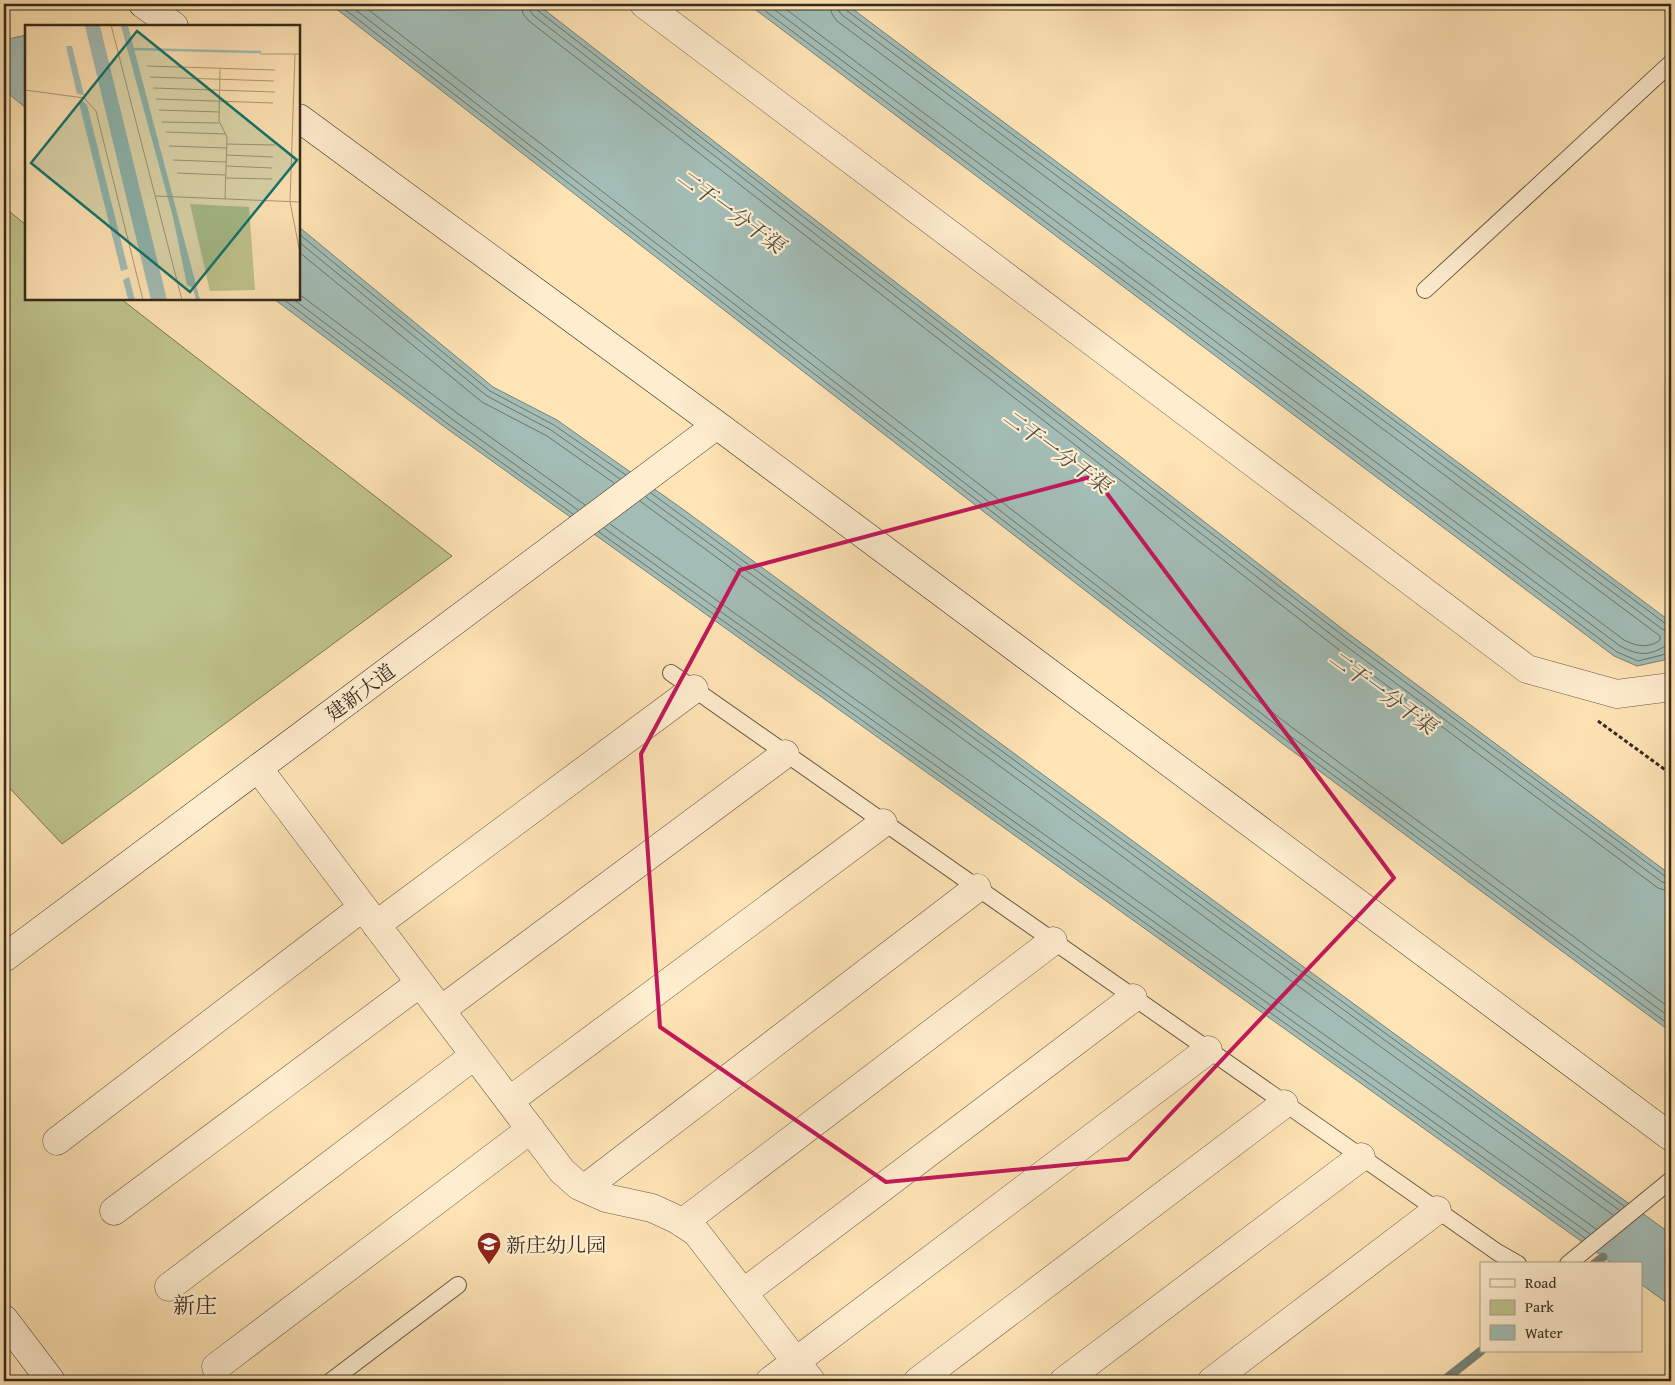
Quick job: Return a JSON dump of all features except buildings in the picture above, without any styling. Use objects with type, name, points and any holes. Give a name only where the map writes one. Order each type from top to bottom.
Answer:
[{"type":"street","points":[[143,4],[173,25]]},
{"type":"street","points":[[644,4],[1527,669],[1617,694],[1671,687]]},
{"type":"street","points":[[300,119],[717,425],[1671,1137]]},
{"type":"street","name":"建新大道","points":[[4,958],[717,425]]},
{"type":"street","points":[[57,1141],[370,916],[694,689]]},
{"type":"street","points":[[441,1010],[785,754]]},
{"type":"street","points":[[258,768],[562,1171],[579,1186],[606,1198],[652,1208],[696,1232],[803,1372]]},
{"type":"street","points":[[509,1101],[884,822]]},
{"type":"street","points":[[585,1188],[977,888]]},
{"type":"street","points":[[682,1223],[1053,941]]},
{"type":"street","points":[[114,1211],[420,983]]},
{"type":"street","points":[[743,1293],[1133,998]]},
{"type":"street","points":[[770,1381],[803,1372],[1208,1050]]},
{"type":"street","points":[[169,1287],[475,1055]]},
{"type":"street","points":[[918,1381],[1284,1104]]},
{"type":"street","points":[[216,1367],[530,1130]]},
{"type":"street","points":[[1064,1381],[1361,1157]]},
{"type":"street","points":[[1212,1381],[1437,1210]]},
{"type":"street","points":[[4,1319],[51,1381]]},
{"type":"lane","points":[[1425,290],[1671,63]]},
{"type":"lane","points":[[671,673],[1284,1104],[1497,1252],[1514,1262]]},
{"type":"lane","points":[[1570,1262],[1671,1180]]},
{"type":"lane","points":[[331,1381],[458,1285]]},
{"type":"highlighted area","points":[[1094,476],[1394,878],[1128,1159],[886,1182],[660,1027],[641,754],[740,570]]},
{"type":"green space","points":[[4,207],[25,224],[25,300],[122,300],[452,556],[62,844],[4,782]]},
{"type":"water","name":"二干一分干渠","points":[[330,4],[537,4],[1349,634],[1671,875],[1671,1032],[1283,744]]},
{"type":"water","points":[[748,4],[846,4],[1671,622],[1671,655],[1664,660],[1637,666],[1614,656]]},
{"type":"water","points":[[25,35],[25,107],[4,90],[4,40]]},
{"type":"water","points":[[300,228],[493,387],[557,420],[684,510],[1392,1032],[1671,1234],[1671,1306],[1642,1285],[1642,1262],[1610,1262],[446,428],[275,300],[300,300]]},
{"type":"waterway","points":[[1597,1262],[1603,1257]]},
{"type":"waterway","points":[[1443,1381],[1480,1352]]},
{"type":"place","name":"新庄幼儿园","points":[[489,1265]]},
{"type":"district","name":"新庄","points":[[195,1305]]}]
